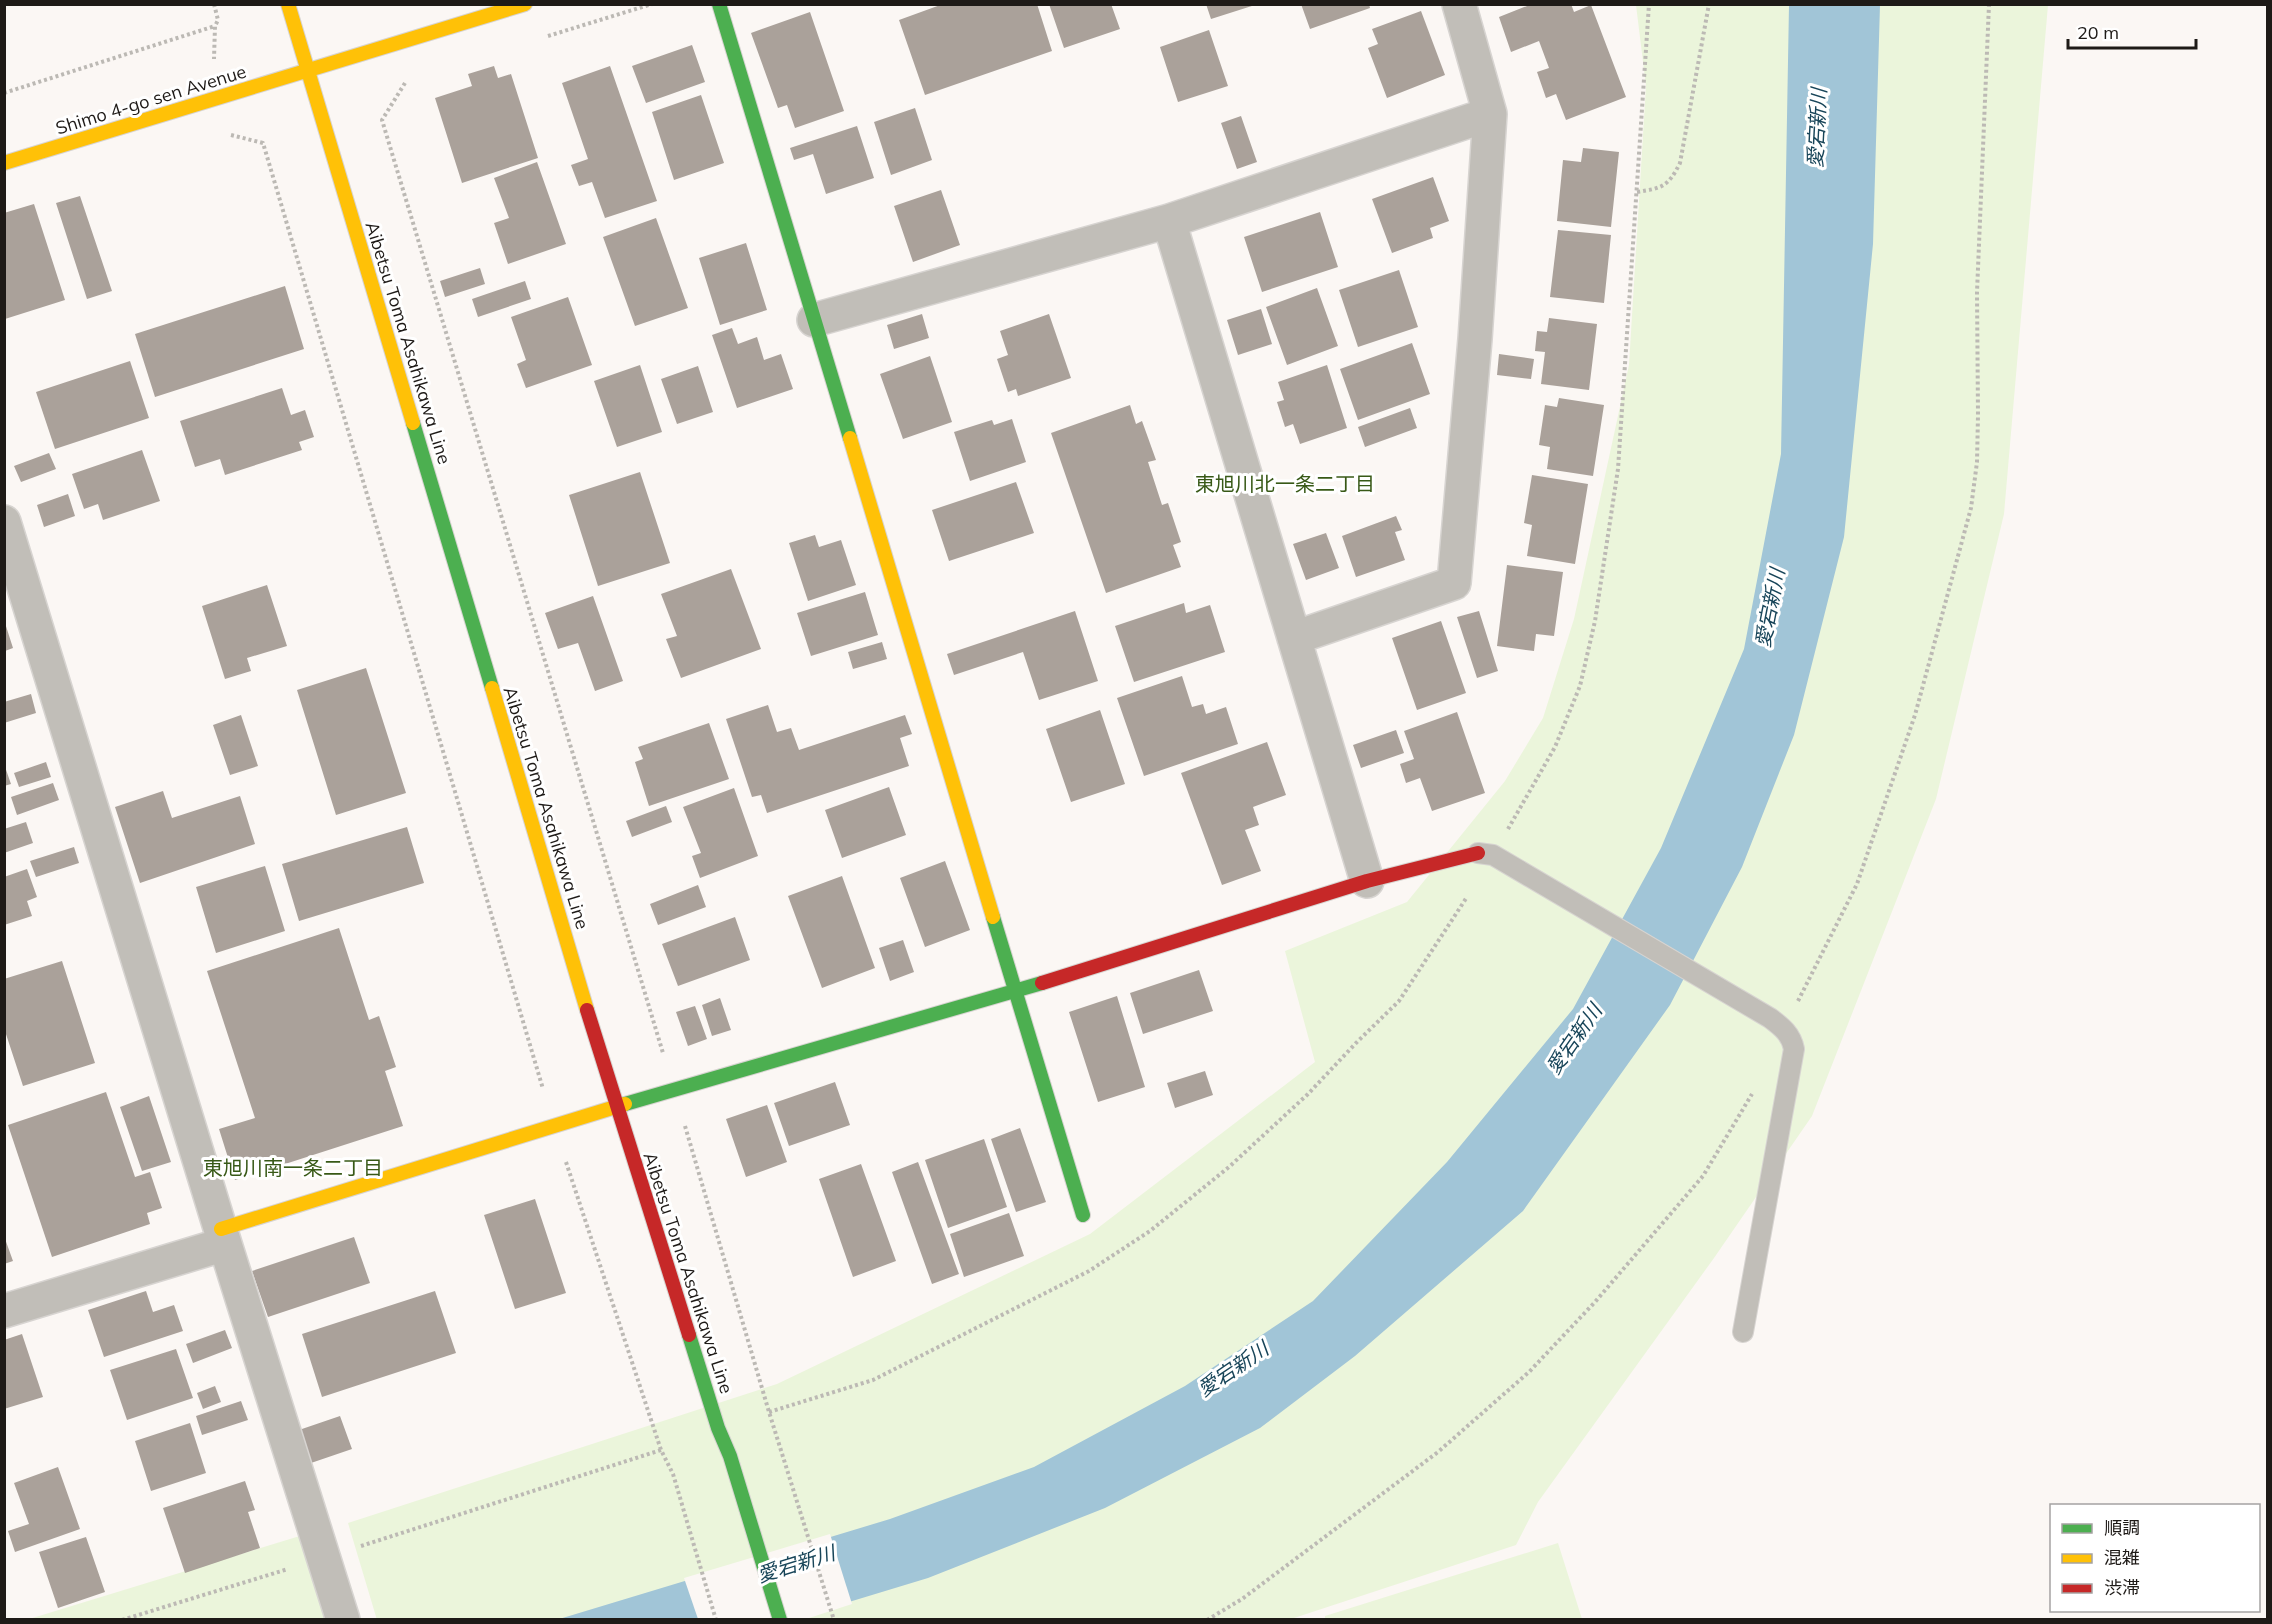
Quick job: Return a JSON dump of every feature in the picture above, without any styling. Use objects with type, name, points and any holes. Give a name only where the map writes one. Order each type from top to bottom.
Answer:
[{"type":"street","name":"Aibetsu Toma Asahikawa Line","points":[[288,4],[616,1106],[780,1620]]},
{"type":"street","name":"Shimo 4-go sen Avenue","points":[[4,163],[525,4]]},
{"type":"street","points":[[719,4],[1014,992],[1083,1215]]},
{"type":"street","points":[[1294,638],[1454,583],[1475,339],[1490,114],[1459,4]]},
{"type":"street","points":[[814,320],[1169,220],[1490,114]]},
{"type":"street","points":[[1169,220],[1366,881]]},
{"type":"street","points":[[4,522],[343,1620]]},
{"type":"street","points":[[4,1311],[554,1125],[1014,992],[1366,881],[1478,853]]},
{"type":"lane","points":[[1478,853],[1493,855],[1534,879],[1777,1024],[1792,1040],[1794,1049],[1743,1332]]},
{"type":"path","points":[[214,4],[218,20],[215,26],[213,100],[225,133],[263,143],[554,1125],[661,1450],[673,1474],[716,1620]]},
{"type":"path","points":[[1637,192],[1660,188],[1671,180],[1680,163],[1709,4]]},
{"type":"path","points":[[1777,1024],[1857,884],[1915,715],[1971,508],[1978,439],[1977,292],[1989,4]]},
{"type":"path","points":[[4,93],[215,26]]},
{"type":"path","points":[[406,80],[382,120],[778,1441],[834,1620]]},
{"type":"path","points":[[1208,1620],[1242,1599],[1420,1466],[1529,1372],[1595,1302],[1703,1176],[1754,1090]]},
{"type":"path","points":[[122,1620],[327,1567],[661,1450]]},
{"type":"green space","points":[[1636,5],[2048,5],[2004,514],[1936,799],[1812,1116],[1714,1258],[1538,1502],[1516,1545],[1291,1619],[377,1620],[348,1523],[777,1384],[1090,1234],[1315,1062],[1285,951],[1407,902],[1505,781],[1543,718],[1574,619],[1629,365],[1646,86]]},
{"type":"green space","points":[[303,1535],[330,1620],[26,1620]]},
{"type":"green space","points":[[1558,1543],[1582,1619],[1325,1619],[1325,1616]]},
{"type":"water","name":"愛宕新川","points":[[1789,5],[1880,5],[1873,244],[1844,537],[1794,735],[1742,867],[1670,1005],[1523,1211],[1355,1356],[1260,1428],[1105,1508],[928,1578],[793,1619],[556,1620],[890,1519],[1034,1467],[1185,1386],[1313,1301],[1447,1162],[1573,1009],[1661,848],[1744,649],[1781,454]]},
{"type":"pier","points":[[830,1534],[852,1604],[803,1620],[698,1619],[684,1578]]},
{"type":"building","points":[[943,4],[1037,4],[1052,51],[925,95],[899,20]]},
{"type":"building","points":[[1049,4],[1111,4],[1120,29],[1064,48]]},
{"type":"building","points":[[1206,4],[1255,4],[1255,5],[1211,19]]},
{"type":"building","points":[[1301,4],[1369,4],[1370,8],[1310,29]]},
{"type":"building","points":[[1532,4],[1571,4],[1574,12],[1591,5],[1626,97],[1566,120],[1556,94],[1546,98],[1537,72],[1549,68],[1539,41],[1511,52],[1499,17]]},
{"type":"building","points":[[1421,11],[1445,75],[1387,98],[1368,48],[1378,44],[1372,29]]},
{"type":"building","points":[[810,12],[844,111],[795,128],[787,105],[778,108],[751,33]]},
{"type":"building","points":[[1209,30],[1228,86],[1178,102],[1160,47]]},
{"type":"building","points":[[692,45],[705,82],[646,103],[632,66]]},
{"type":"building","points":[[494,66],[498,78],[511,74],[538,158],[462,183],[435,98],[472,86],[468,74]]},
{"type":"building","points":[[610,66],[657,201],[605,218],[592,182],[579,186],[571,165],[588,159],[562,83]]},
{"type":"building","points":[[701,95],[724,163],[674,180],[652,112]]},
{"type":"building","points":[[915,108],[932,160],[891,175],[874,122]]},
{"type":"building","points":[[1241,116],[1257,162],[1237,169],[1221,123]]},
{"type":"building","points":[[857,126],[874,178],[826,194],[813,154],[794,160],[790,148]]},
{"type":"building","points":[[1583,148],[1619,152],[1611,227],[1557,221],[1563,160],[1581,162]]},
{"type":"building","points":[[537,162],[566,244],[508,264],[494,223],[509,218],[494,178]]},
{"type":"building","points":[[1433,177],[1449,221],[1430,228],[1433,238],[1392,253],[1372,199]]},
{"type":"building","points":[[941,190],[960,245],[913,262],[894,206]]},
{"type":"building","points":[[80,196],[112,291],[87,299],[56,203]]},
{"type":"building","points":[[34,204],[65,300],[5,319],[4,213]]},
{"type":"building","points":[[1320,212],[1338,267],[1262,292],[1244,237]]},
{"type":"building","points":[[656,218],[688,308],[635,326],[603,237]]},
{"type":"building","points":[[1558,230],[1611,235],[1604,303],[1550,297]]},
{"type":"building","points":[[746,243],[767,310],[720,325],[699,258]]},
{"type":"building","points":[[480,268],[485,284],[445,297],[440,281]]},
{"type":"building","points":[[1399,270],[1418,327],[1358,347],[1339,290]]},
{"type":"building","points":[[525,281],[531,299],[478,317],[472,299]]},
{"type":"building","points":[[285,286],[304,349],[155,397],[135,334]]},
{"type":"building","points":[[1317,288],[1338,346],[1287,365],[1266,307]]},
{"type":"building","points":[[568,297],[592,365],[526,388],[517,364],[526,360],[511,317]]},
{"type":"building","points":[[1261,309],[1272,344],[1238,355],[1227,320]]},
{"type":"building","points":[[922,314],[929,338],[894,349],[887,325]]},
{"type":"building","points":[[1049,314],[1071,378],[1018,396],[1016,389],[1008,392],[997,359],[1008,355],[1000,331]]},
{"type":"building","points":[[1549,318],[1597,324],[1589,390],[1541,384],[1545,352],[1535,351],[1537,331],[1547,332]]},
{"type":"building","points":[[732,328],[738,344],[757,337],[764,360],[781,354],[793,389],[737,408],[712,335]]},
{"type":"building","points":[[1412,343],[1430,394],[1358,420],[1340,369]]},
{"type":"building","points":[[1499,354],[1534,359],[1531,379],[1497,375]]},
{"type":"building","points":[[930,356],[952,422],[903,439],[880,374]]},
{"type":"building","points":[[130,361],[149,418],[55,449],[36,392]]},
{"type":"building","points":[[640,365],[662,432],[617,447],[594,381]]},
{"type":"building","points":[[1327,365],[1347,428],[1300,444],[1293,424],[1285,427],[1277,402],[1284,400],[1278,382]]},
{"type":"building","points":[[698,366],[713,412],[677,424],[661,379]]},
{"type":"building","points":[[282,388],[291,415],[305,410],[314,437],[299,442],[302,450],[225,475],[220,459],[195,467],[180,421]]},
{"type":"building","points":[[1559,398],[1604,405],[1593,476],[1547,469],[1550,447],[1539,445],[1545,405],[1557,407]]},
{"type":"building","points":[[1130,405],[1136,424],[1142,421],[1156,460],[1148,462],[1162,505],[1168,503],[1181,542],[1173,545],[1181,567],[1106,593],[1051,433]]},
{"type":"building","points":[[1410,408],[1417,428],[1365,447],[1358,427]]},
{"type":"building","points":[[1012,419],[1026,462],[970,481],[954,432],[992,420],[994,425]]},
{"type":"building","points":[[142,450],[160,501],[103,520],[98,504],[84,509],[72,474]]},
{"type":"building","points":[[49,453],[56,469],[21,482],[14,466]]},
{"type":"building","points":[[640,472],[670,563],[598,586],[569,495]]},
{"type":"building","points":[[1532,475],[1588,484],[1575,564],[1527,556],[1532,525],[1524,523]]},
{"type":"building","points":[[1016,482],[1034,533],[949,561],[932,510]]},
{"type":"building","points":[[68,494],[75,516],[44,527],[37,505]]},
{"type":"building","points":[[1396,516],[1402,530],[1395,532],[1405,560],[1356,577],[1342,536]]},
{"type":"building","points":[[1326,533],[1339,568],[1306,580],[1293,544]]},
{"type":"building","points":[[815,535],[819,547],[841,540],[856,585],[808,601],[789,543]]},
{"type":"building","points":[[1507,565],[1563,572],[1554,636],[1536,634],[1534,651],[1497,646]]},
{"type":"building","points":[[731,569],[761,649],[681,678],[666,639],[677,636],[661,594]]},
{"type":"building","points":[[267,585],[287,646],[247,658],[251,671],[225,679],[202,606]]},
{"type":"building","points":[[865,592],[878,635],[811,656],[797,613]]},
{"type":"building","points":[[593,596],[623,681],[595,691],[578,643],[558,649],[545,613]]},
{"type":"building","points":[[1184,603],[1186,613],[1210,605],[1225,652],[1134,682],[1115,626]]},
{"type":"building","points":[[1075,611],[1098,681],[1039,700],[1023,652],[954,675],[947,654]]},
{"type":"building","points":[[1479,611],[1498,671],[1477,678],[1457,617]]},
{"type":"building","points":[[1441,621],[1466,693],[1417,710],[1392,638]]},
{"type":"building","points":[[5,623],[13,648],[5,651]]},
{"type":"building","points":[[882,642],[887,659],[853,669],[848,652]]},
{"type":"building","points":[[366,668],[406,793],[336,815],[297,690]]},
{"type":"building","points":[[1182,676],[1192,707],[1203,704],[1206,714],[1226,707],[1238,744],[1144,776],[1117,698]]},
{"type":"building","points":[[31,694],[36,713],[4,723],[4,702]]},
{"type":"building","points":[[768,705],[777,732],[791,728],[799,750],[905,715],[912,734],[900,738],[909,766],[767,813],[761,795],[752,797],[726,719]]},
{"type":"building","points":[[1100,710],[1125,784],[1071,802],[1046,729]]},
{"type":"building","points":[[1457,712],[1485,793],[1432,811],[1420,778],[1406,783],[1400,764],[1414,759],[1404,731]]},
{"type":"building","points":[[241,715],[258,766],[230,775],[213,725]]},
{"type":"building","points":[[709,723],[729,779],[649,806],[635,762],[643,759],[638,747]]},
{"type":"building","points":[[1396,730],[1404,753],[1361,768],[1353,745]]},
{"type":"building","points":[[1267,742],[1286,795],[1253,807],[1259,825],[1245,830],[1261,871],[1222,885],[1181,773]]},
{"type":"building","points":[[46,762],[51,777],[19,787],[14,773]]},
{"type":"building","points":[[4,764],[11,784],[4,786]]},
{"type":"building","points":[[53,783],[59,800],[17,815],[11,797]]},
{"type":"building","points":[[889,787],[906,835],[842,858],[825,810]]},
{"type":"building","points":[[734,788],[758,856],[700,878],[692,856],[701,853],[683,807]]},
{"type":"building","points":[[163,791],[172,818],[240,796],[255,844],[140,883],[115,807]]},
{"type":"building","points":[[666,806],[672,822],[632,837],[626,821]]},
{"type":"building","points":[[26,822],[33,843],[4,853],[4,829]]},
{"type":"building","points":[[407,827],[424,883],[299,921],[282,864]]},
{"type":"building","points":[[74,847],[79,863],[36,877],[30,861]]},
{"type":"building","points":[[945,861],[970,930],[925,947],[900,878]]},
{"type":"building","points":[[265,866],[285,931],[216,953],[196,887]]},
{"type":"building","points":[[27,869],[37,897],[27,901],[32,916],[4,925],[4,877]]},
{"type":"building","points":[[842,876],[875,968],[822,988],[788,896]]},
{"type":"building","points":[[698,885],[706,907],[658,925],[650,904]]},
{"type":"building","points":[[735,917],[750,960],[678,986],[662,944]]},
{"type":"building","points":[[339,928],[369,1020],[379,1016],[396,1067],[385,1071],[403,1126],[235,1180],[219,1129],[255,1118],[207,971]]},
{"type":"building","points":[[903,940],[914,972],[890,981],[879,948]]},
{"type":"building","points":[[62,961],[95,1063],[23,1086],[4,1028],[4,979]]},
{"type":"building","points":[[1199,970],[1213,1011],[1143,1034],[1130,993]]},
{"type":"building","points":[[1117,996],[1145,1087],[1098,1102],[1069,1012]]},
{"type":"building","points":[[720,998],[731,1030],[712,1036],[702,1005]]},
{"type":"building","points":[[695,1006],[707,1039],[688,1046],[676,1012]]},
{"type":"building","points":[[1205,1071],[1213,1095],[1175,1108],[1167,1083]]},
{"type":"building","points":[[835,1082],[850,1125],[789,1146],[774,1103]]},
{"type":"building","points":[[106,1092],[135,1177],[150,1172],[162,1208],[147,1213],[150,1224],[52,1257],[8,1125]]},
{"type":"building","points":[[149,1096],[171,1162],[142,1171],[120,1107]]},
{"type":"building","points":[[767,1105],[787,1162],[746,1177],[726,1119]]},
{"type":"building","points":[[1020,1128],[1046,1202],[1016,1212],[991,1139]]},
{"type":"building","points":[[984,1139],[1007,1207],[948,1228],[925,1160]]},
{"type":"building","points":[[918,1162],[959,1274],[932,1284],[892,1172]]},
{"type":"building","points":[[861,1164],[896,1261],[853,1277],[819,1179]]},
{"type":"building","points":[[535,1199],[566,1293],[515,1309],[484,1215]]},
{"type":"building","points":[[1009,1213],[1024,1256],[964,1277],[950,1234]]},
{"type":"building","points":[[4,1236],[13,1261],[4,1264]]},
{"type":"building","points":[[354,1237],[370,1283],[268,1317],[252,1271]]},
{"type":"building","points":[[146,1291],[153,1312],[174,1305],[183,1331],[104,1357],[88,1310]]},
{"type":"building","points":[[435,1291],[456,1353],[322,1397],[302,1334]]},
{"type":"building","points":[[225,1330],[232,1348],[193,1363],[186,1344]]},
{"type":"building","points":[[22,1334],[43,1397],[4,1409],[4,1340]]},
{"type":"building","points":[[176,1349],[193,1398],[127,1420],[110,1370]]},
{"type":"building","points":[[215,1386],[221,1402],[203,1409],[197,1393]]},
{"type":"building","points":[[241,1401],[248,1420],[202,1435],[196,1416]]},
{"type":"building","points":[[340,1416],[352,1449],[311,1463],[299,1430]]},
{"type":"building","points":[[190,1423],[206,1473],[151,1491],[135,1441]]},
{"type":"building","points":[[58,1467],[80,1529],[15,1552],[8,1531],[29,1524],[14,1483]]},
{"type":"building","points":[[245,1481],[255,1510],[248,1512],[260,1548],[185,1573],[163,1508]]},
{"type":"building","points":[[86,1537],[105,1592],[58,1608],[39,1552]]},
{"type":"traffic: fast","points":[[719,4],[850,438]]},
{"type":"traffic: fast","points":[[413,423],[492,688]]},
{"type":"traffic: fast","points":[[993,917],[1083,1215]]},
{"type":"traffic: fast","points":[[625,1104],[1042,983]]},
{"type":"traffic: fast","points":[[689,1335],[718,1428],[730,1456],[780,1620]]},
{"type":"traffic: slow","points":[[288,4],[413,423]]},
{"type":"traffic: slow","points":[[4,163],[525,4]]},
{"type":"traffic: slow","points":[[850,438],[993,917]]},
{"type":"traffic: slow","points":[[492,688],[587,1010]]},
{"type":"traffic: slow","points":[[221,1229],[625,1104]]},
{"type":"traffic: jam","points":[[1042,983],[1367,881],[1478,853]]},
{"type":"traffic: jam","points":[[587,1010],[689,1335]]},
{"type":"district","name":"東旭川北一条二丁目","points":[[1285,484]]},
{"type":"district","name":"東旭川南一条二丁目","points":[[293,1168]]}]
